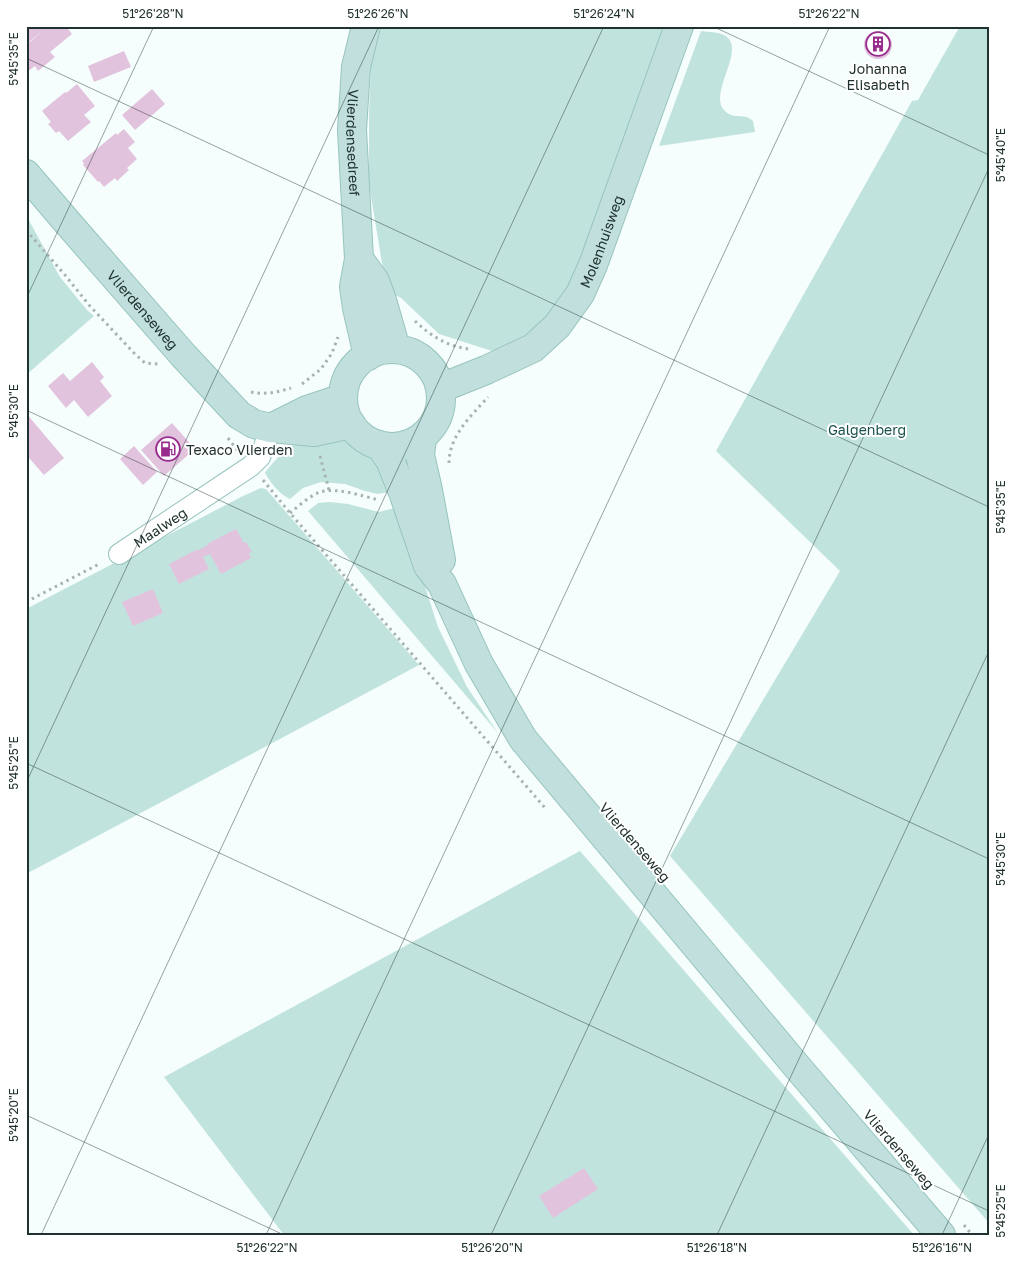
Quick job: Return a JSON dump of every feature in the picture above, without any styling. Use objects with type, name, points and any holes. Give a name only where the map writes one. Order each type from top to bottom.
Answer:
[{"type":"main road","name":"Vlierdensedreef","points":[[366,26],[356,67],[352,130],[359,259],[354,287],[368,356]]},
{"type":"main road","name":"Molenhuisweg","points":[[441,388],[533,348],[557,326],[580,294],[593,265],[679,26]]},
{"type":"main road","name":"Vlierdenseweg","points":[[26,174],[177,348],[239,415],[254,424],[271,428],[314,432],[351,424]]},
{"type":"main road","points":[[359,259],[375,281],[396,349]]},
{"type":"main road","points":[[396,349],[416,354],[431,368],[441,388],[442,403],[437,418],[429,431],[422,438],[402,446],[388,447],[379,445],[360,435],[351,424],[346,413],[343,398],[346,382],[354,368],[368,356],[380,350],[396,349]]},
{"type":"main road","points":[[271,428],[306,410],[343,398]]},
{"type":"main road","name":"Vlierdenseweg","points":[[422,438],[420,455],[440,553],[442,584]]},
{"type":"main road","name":"Vlierdenseweg","points":[[379,445],[390,460],[428,566],[442,584],[478,664],[523,739],[793,1062],[950,1227]]},
{"type":"street","name":"Maalweg","points":[[119,554],[251,466],[260,458],[271,428]]},
{"type":"path","points":[[26,230],[89,305],[134,353],[145,363],[164,365]]},
{"type":"path","points":[[449,467],[450,452],[459,432],[492,393]]},
{"type":"path","points":[[251,466],[290,513],[309,498],[329,490]]},
{"type":"path","name":"Maalweg","points":[[26,602],[119,554]]},
{"type":"path","points":[[950,1227],[972,1235]]},
{"type":"green space","points":[[378,26],[678,26],[588,259],[545,324],[508,352],[492,351],[439,334],[401,298],[391,293],[382,263],[369,184],[371,65]]},
{"type":"green space","name":"Galgenberg","points":[[960,26],[989,26],[989,1223],[670,856],[840,571],[716,451],[912,101],[918,100]]},
{"type":"green space","points":[[701,31],[722,34],[730,41],[732,50],[720,94],[721,103],[725,111],[730,115],[747,117],[753,121],[755,132],[659,146]]},
{"type":"green space","points":[[26,215],[60,277],[94,316],[26,375]]},
{"type":"green space","points":[[328,435],[352,443],[365,452],[372,454],[394,491],[378,494],[345,484],[321,482],[303,488],[290,499],[283,495],[272,484],[265,473],[284,452],[302,440]]},
{"type":"green space","points":[[261,488],[266,489],[419,665],[26,874],[26,609]]},
{"type":"green space","points":[[318,503],[348,504],[379,512],[398,507],[438,627],[467,687],[498,733],[308,511]]},
{"type":"green space","points":[[580,851],[914,1235],[284,1235],[164,1077]]},
{"type":"building","points":[[26,26],[66,26],[72,34],[50,52],[55,57],[38,71],[35,66],[26,73],[26,45],[44,30],[26,44]]},
{"type":"building","name":"Johanna Elisabeth","points":[[878,31],[888,35],[892,45],[888,55],[878,59],[868,55],[864,45],[868,35]]},
{"type":"building","points":[[124,51],[131,67],[94,82],[88,66]]},
{"type":"building","points":[[77,84],[95,106],[84,115],[91,122],[68,141],[59,131],[56,133],[48,124],[51,122],[42,111]]},
{"type":"building","points":[[152,89],[165,104],[135,130],[122,115]]},
{"type":"building","points":[[124,129],[135,142],[128,148],[137,159],[117,181],[115,178],[104,187],[83,165],[82,161],[116,133],[117,135]]},
{"type":"building","points":[[92,362],[104,377],[100,381],[112,396],[88,417],[74,400],[66,408],[48,386],[63,373],[70,381]]},
{"type":"building","points":[[26,413],[64,458],[44,475],[29,458],[26,460]]},
{"type":"building","points":[[172,423],[195,449],[164,476],[141,450]]},
{"type":"building","points":[[134,446],[157,472],[143,485],[120,459]]},
{"type":"building","points":[[236,529],[252,552],[249,553],[251,558],[221,574],[210,554],[203,557],[209,569],[179,584],[169,564]]},
{"type":"building","points":[[153,589],[163,613],[133,626],[122,602]]},
{"type":"building","points":[[584,1168],[598,1189],[553,1218],[539,1196]]},
{"type":"place","name":"Johanna Elisabeth","points":[[878,44]]},
{"type":"place","name":"Texaco Vlierden","points":[[168,449]]}]
